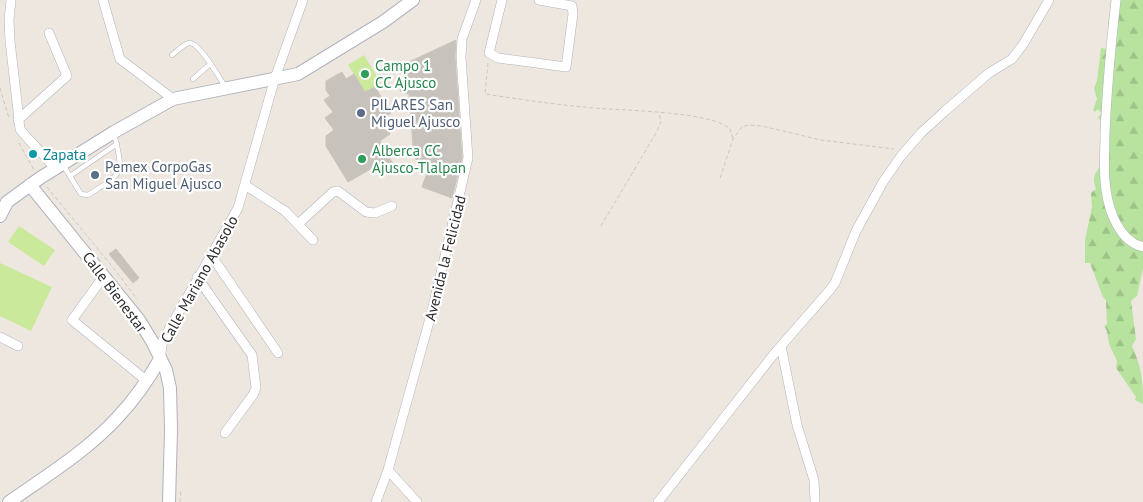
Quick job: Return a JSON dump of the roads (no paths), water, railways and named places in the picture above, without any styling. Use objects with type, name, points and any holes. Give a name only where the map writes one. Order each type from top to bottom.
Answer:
[{"type":"street","points":[[11,0],[9,20],[10,41],[20,129],[26,137],[59,167]]},
{"type":"street","points":[[103,0],[120,59],[173,99]]},
{"type":"street","name":"Calle Mariano Abasolo","points":[[16,500],[61,466],[118,418],[147,381],[160,359],[163,340],[238,208],[276,78],[303,0]]},
{"type":"street","points":[[0,216],[4,200],[59,167],[115,138],[173,99],[225,87],[298,74],[383,22],[413,0]]},
{"type":"street","name":"Avenida la Felicidad","points":[[376,502],[388,470],[432,311],[468,158],[462,48],[464,30],[476,0]]},
{"type":"street","points":[[502,0],[489,53],[498,58],[566,67],[573,14],[572,6],[539,0]]},
{"type":"street","points":[[658,502],[781,346],[835,283],[856,231],[883,182],[904,153],[921,132],[945,111],[989,73],[1012,59],[1024,43],[1049,0]]},
{"type":"street","points":[[1116,0],[1106,100],[1104,165],[1106,190],[1111,212],[1122,232],[1128,240],[1137,246],[1143,247]]},
{"type":"street","points":[[18,120],[67,76],[49,33]]},
{"type":"street","name":"Calle Bienestar","points":[[30,185],[139,320],[166,370],[170,388],[171,430],[169,502]]},
{"type":"street","points":[[246,185],[285,211],[313,240]]},
{"type":"street","points":[[298,224],[333,192],[338,191],[366,212],[375,213],[392,206]]},
{"type":"street","points":[[211,255],[278,353]]},
{"type":"street","points":[[104,276],[72,320],[147,381]]},
{"type":"street","points":[[197,278],[252,355],[256,388],[253,395],[225,433]]},
{"type":"street","points":[[0,337],[18,346]]},
{"type":"street","points":[[781,346],[797,425],[814,480],[815,502]]},
{"type":"street","points":[[388,470],[417,502]]},
{"type":"lane","points":[[172,55],[186,45],[194,44],[225,87]]},
{"type":"lane","points":[[193,79],[210,64]]},
{"type":"lane","points":[[59,167],[70,176],[81,194],[88,195],[116,176],[119,171],[120,163],[115,138],[70,176]]},
{"type":"place","name":"Campo 1 CC Ajusco","points":[[365,74]]},
{"type":"place","name":"PILARES San Miguel Ajusco","points":[[361,113]]},
{"type":"place","name":"Zapata","points":[[33,154]]},
{"type":"place","name":"Alberca CC Ajusco-Tlalpan","points":[[362,159]]},
{"type":"place","name":"Pemex CorpoGas San Miguel Ajusco","points":[[95,175]]}]
